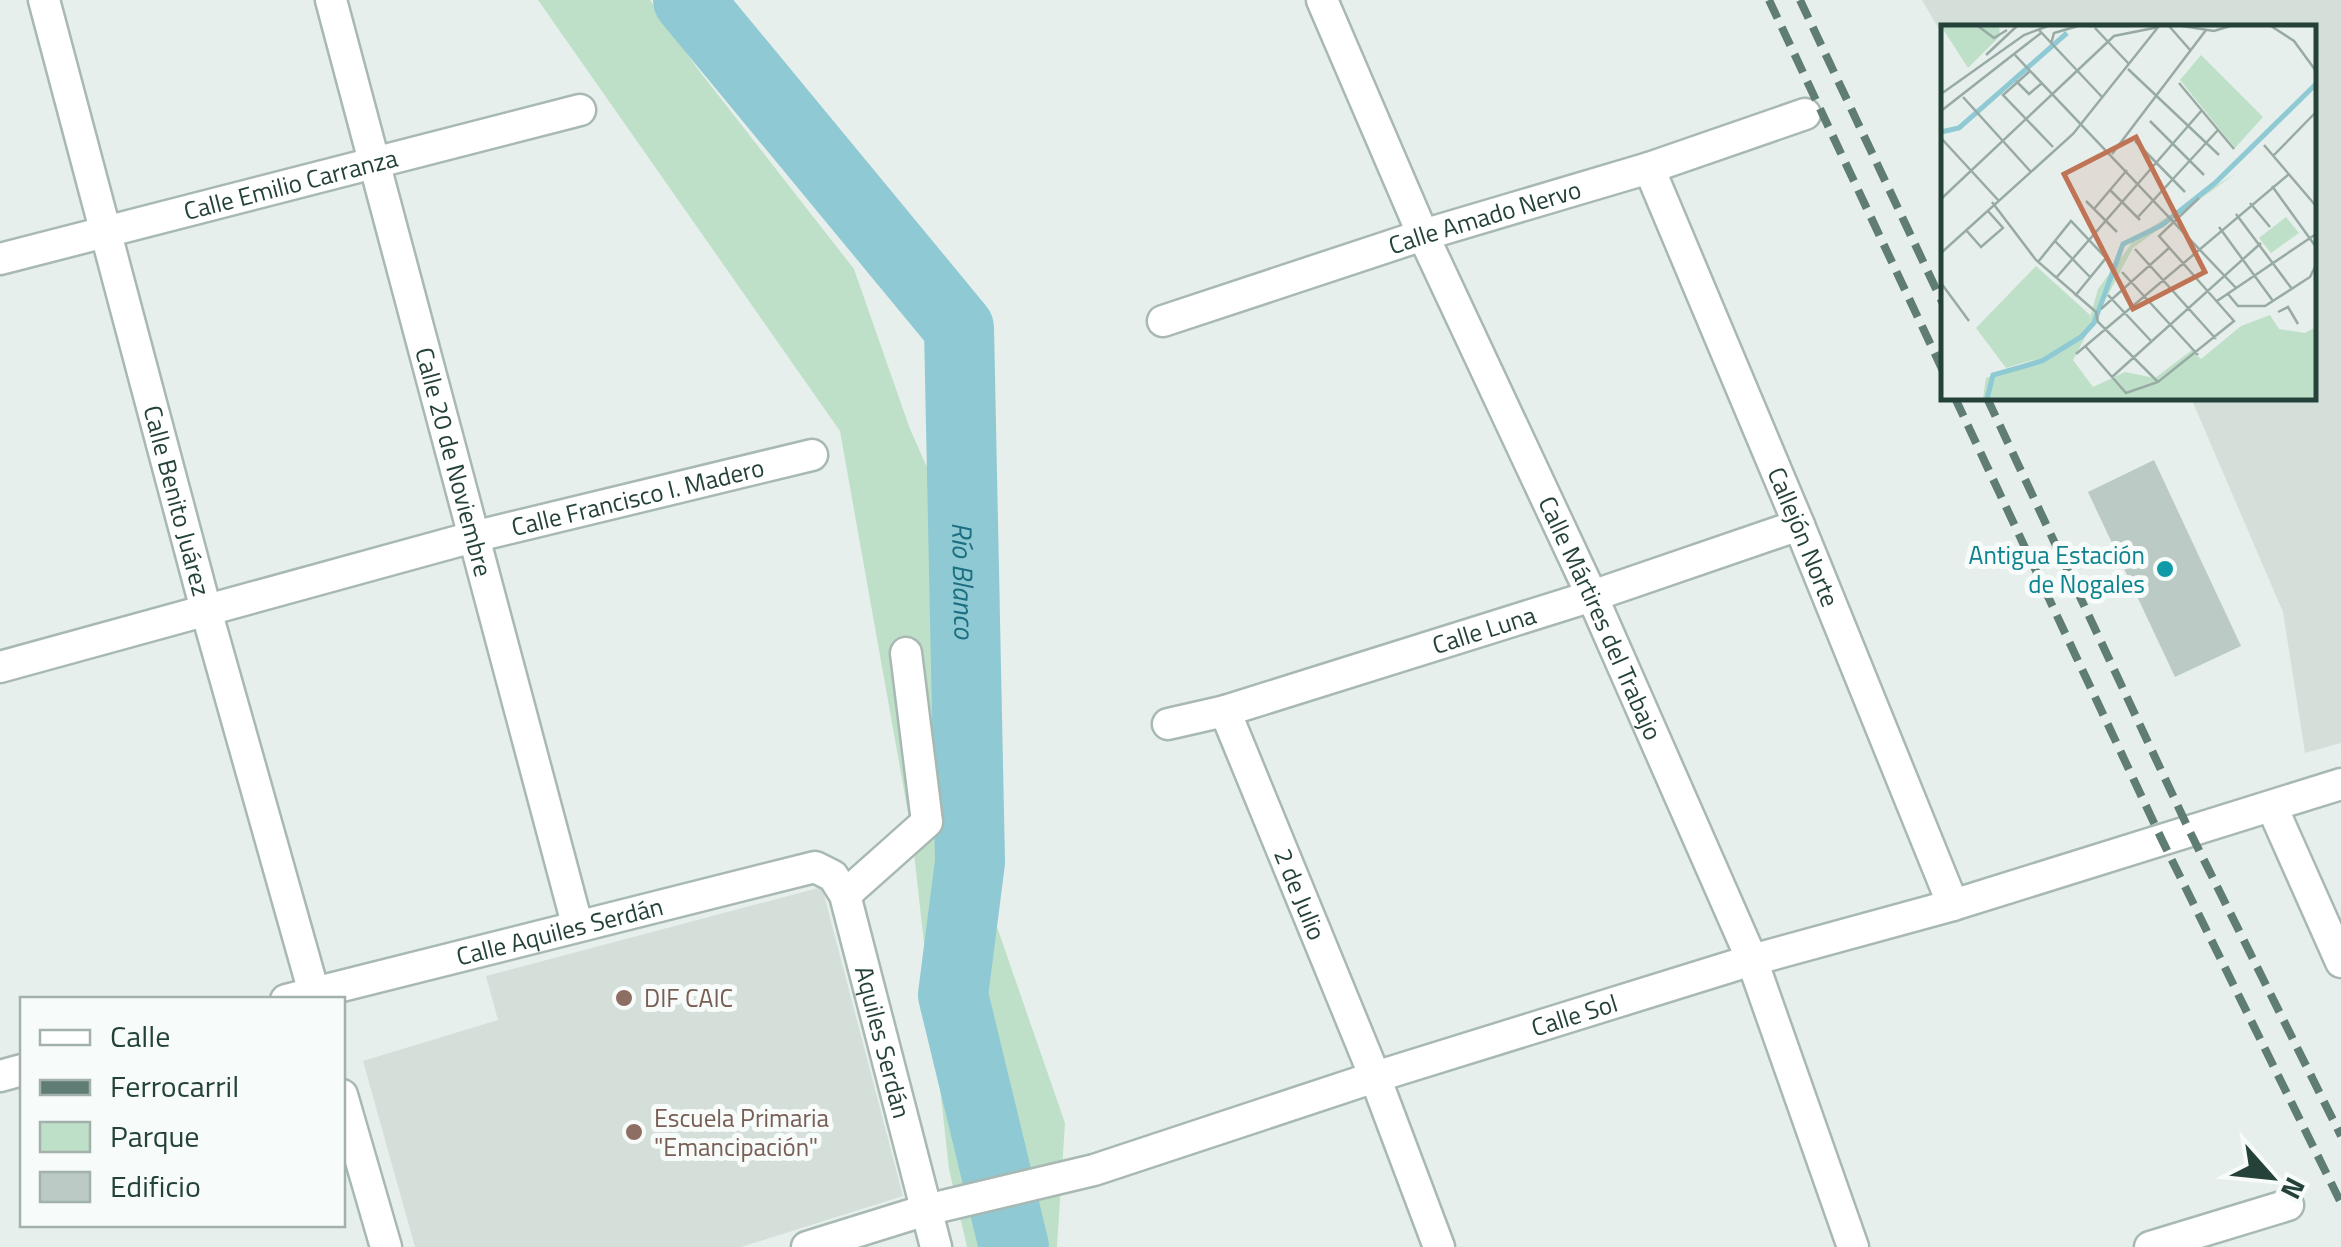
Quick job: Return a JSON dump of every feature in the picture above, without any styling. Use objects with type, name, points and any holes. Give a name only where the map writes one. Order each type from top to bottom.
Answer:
[{"type":"street","name":"Calle Benito Juárez","points":[[44,0],[305,997]]},
{"type":"street","name":"Calle 20 de Noviembre","points":[[331,0],[577,924]]},
{"type":"street","name":"Calle Mártires del Trabajo","points":[[1322,0],[1752,960],[1853,1247]]},
{"type":"street","name":"Calle Emilio Carranza","points":[[0,260],[580,110]]},
{"type":"street","name":"Calle Amado Nervo","points":[[1162,321],[1424,234],[1649,168],[1805,114]]},
{"type":"street","name":"Callejón Norte","points":[[1649,168],[1953,905]]},
{"type":"street","name":"Calle Francisco I. Madero","points":[[0,667],[473,537],[812,455]]},
{"type":"street","name":"Calle Luna","points":[[1168,724],[1225,711],[1592,596],[1799,525]]},
{"type":"street","points":[[839,886],[928,822],[906,654]]},
{"type":"street","name":"2 de Julio","points":[[1225,711],[1375,1077],[1439,1247]]},
{"type":"street","name":"Calle Sol","points":[[807,1247],[926,1210],[1094,1170],[1375,1077],[1752,960],[1953,905],[2341,784]]},
{"type":"street","points":[[2272,807],[2341,962]]},
{"type":"street","name":"Calle Aquiles Serdán","points":[[305,997],[577,924],[815,867],[839,886]]},
{"type":"street","name":"Aquiles Serdán","points":[[839,886],[936,1247]]},
{"type":"street","points":[[345,1104],[386,1247]]},
{"type":"street","points":[[2150,1247],[2288,1205]]},
{"type":"shaded area","points":[[1922,0],[2341,0],[2341,743],[2305,753],[2283,612],[2192,400],[2316,400],[2316,25],[1941,25],[1941,33]]},
{"type":"shaded area","name":"Escuela Primaria \"Emancipación\"","points":[[822,887],[903,1196],[741,1247],[415,1247],[363,1061],[498,1020],[486,976]]},
{"type":"green space","points":[[538,0],[650,0],[697,68],[854,269],[910,429],[963,548],[972,855],[1065,1123],[1057,1247],[967,1247],[949,1169],[912,835],[840,431]]},
{"type":"building","name":"Antigua Estación de Nogales","points":[[2154,460],[2241,646],[2175,677],[2088,492]]},
{"type":"waterway","name":"Río Blanco","points":[[688,0],[959,328],[970,862],[953,995],[1014,1247]]},
{"type":"railway","points":[[1769,0],[1941,367]]},
{"type":"railway","points":[[1800,0],[1941,300]]},
{"type":"railway","points":[[1956,400],[2162,840],[2341,1203]]},
{"type":"railway","points":[[1988,400],[2190,832],[2341,1136]]},
{"type":"place","name":"Antigua Estación de Nogales","points":[[2165,569]]},
{"type":"place","name":"DIF CAIC","points":[[624,998]]},
{"type":"place","name":"Escuela Primaria \"Emancipación\"","points":[[634,1132]]}]
